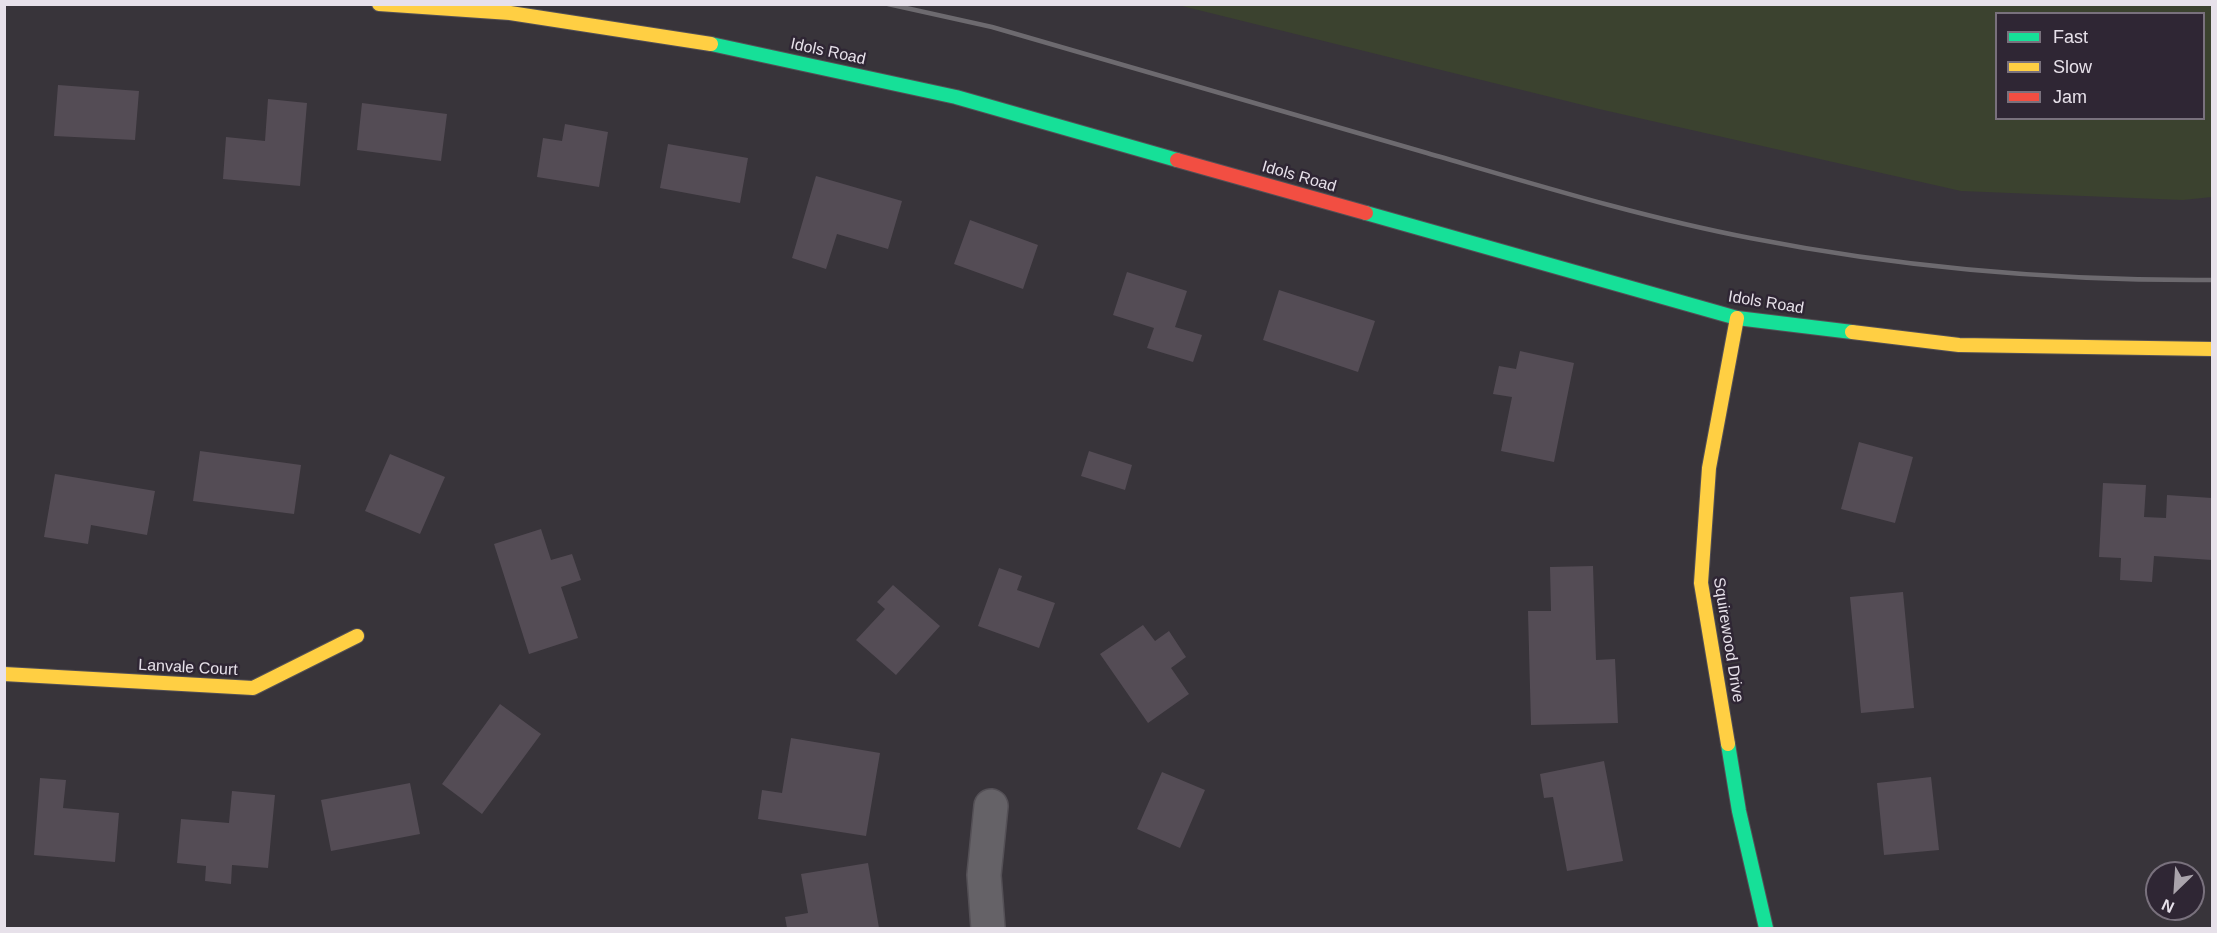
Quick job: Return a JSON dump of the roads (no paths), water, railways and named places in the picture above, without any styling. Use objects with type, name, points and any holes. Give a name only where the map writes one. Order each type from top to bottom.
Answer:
[{"type":"street","name":"Idols Road","points":[[379,4],[510,13],[722,46],[956,97],[1737,318],[1959,345],[2212,349]]},
{"type":"street","name":"Squirewood Drive","points":[[1737,318],[1709,468],[1701,583],[1739,812],[1766,928]]},
{"type":"street","name":"Lanvale Court","points":[[4,674],[253,688],[357,636]]},
{"type":"street","points":[[988,928],[984,875],[991,806]]},
{"type":"railway","points":[[888,4],[992,27],[1547,188],[1709,230],[1865,257],[1980,271],[2096,278],[2212,280]]}]
